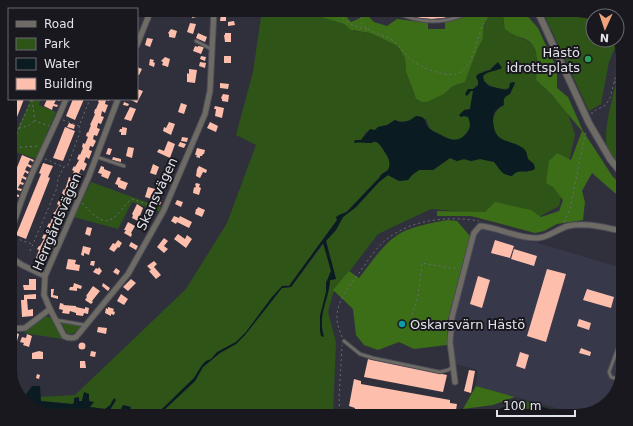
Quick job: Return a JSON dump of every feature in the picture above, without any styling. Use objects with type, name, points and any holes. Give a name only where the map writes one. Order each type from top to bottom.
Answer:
[{"type":"street","points":[[138,42],[148,17]]},
{"type":"street","name":"Skansvägen","points":[[56,319],[64,336],[72,338],[76,336],[128,274],[164,210],[205,114],[210,91],[214,17]]},
{"type":"street","points":[[541,17],[589,123],[600,144],[616,166]]},
{"type":"street","points":[[17,213],[66,100]]},
{"type":"street","name":"Herrgårdsvägen","points":[[56,319],[44,294],[45,276],[79,200],[118,100]]},
{"type":"street","points":[[455,382],[450,342],[452,317],[474,233],[480,226],[536,238],[546,236],[561,228],[572,225],[592,226],[616,230]]},
{"type":"street","points":[[17,261],[45,276]]},
{"type":"street","points":[[17,329],[25,328],[50,309]]},
{"type":"lane","points":[[405,17],[429,22],[458,17]]},
{"type":"lane","points":[[196,41],[212,49]]},
{"type":"lane","points":[[97,156],[124,166]]},
{"type":"lane","points":[[56,319],[85,325]]},
{"type":"lane","points":[[344,341],[360,354],[372,358],[440,372],[454,367]]},
{"type":"lane","points":[[615,378],[611,377],[609,372],[616,353]]},
{"type":"path","points":[[341,17],[347,23],[367,29],[392,40],[404,54],[426,69],[452,75],[463,69],[470,61],[483,26],[488,17]]},
{"type":"path","points":[[361,17],[361,22],[367,29]]},
{"type":"path","points":[[561,224],[570,209],[586,129],[592,112],[606,106],[610,98],[616,71]]},
{"type":"path","points":[[32,100],[35,121]]},
{"type":"path","points":[[17,131],[32,100]]},
{"type":"path","points":[[30,251],[58,188],[58,178],[64,167],[68,165],[80,132],[79,126],[90,100]]},
{"type":"path","points":[[58,118],[79,126]]},
{"type":"path","points":[[35,121],[54,128]]},
{"type":"path","points":[[18,128],[28,126],[35,121]]},
{"type":"path","points":[[17,148],[45,146]]},
{"type":"path","points":[[40,157],[64,167]]},
{"type":"path","points":[[79,200],[94,216],[98,219],[104,220],[114,218],[132,199],[164,210]]},
{"type":"path","points":[[340,409],[342,345],[344,341],[337,320],[338,309],[342,299],[376,250],[390,237],[416,225],[433,220],[449,218],[481,222],[480,226]]},
{"type":"path","points":[[17,238],[33,244]]},
{"type":"path","points":[[412,315],[418,296],[422,263],[451,268],[465,266]]},
{"type":"shaded area","points":[[483,228],[616,266],[615,377],[609,392],[596,404],[582,409],[559,409],[476,386],[478,371],[476,369],[456,364],[453,347],[454,320],[478,231]]},
{"type":"green space","points":[[261,17],[321,17],[344,24],[354,31],[370,33],[399,46],[405,58],[406,72],[412,89],[416,99],[419,101],[444,94],[453,86],[465,82],[483,39],[485,20],[489,17],[503,17],[504,24],[520,38],[533,45],[537,55],[536,80],[567,110],[575,135],[559,206],[537,218],[431,209],[378,234],[333,293],[328,312],[336,342],[333,409],[165,409],[195,381],[203,367],[220,353],[236,344],[245,335],[282,288],[291,287],[324,243],[331,271],[326,283],[326,292],[320,316],[322,331],[322,311],[330,280],[336,279],[326,241],[336,230],[343,217],[356,207],[379,182],[388,175],[399,181],[408,180],[419,170],[433,170],[450,158],[457,161],[464,159],[471,161],[480,159],[494,162],[503,173],[512,176],[519,171],[527,172],[531,163],[515,145],[504,141],[499,137],[494,128],[493,123],[496,112],[504,105],[504,98],[510,94],[512,88],[497,88],[490,86],[484,81],[483,76],[487,72],[494,71],[495,64],[490,70],[484,71],[478,81],[478,85],[471,91],[473,91],[470,109],[464,116],[468,117],[471,123],[469,130],[457,141],[451,140],[430,129],[426,119],[400,122],[395,120],[387,125],[378,127],[375,130],[366,132],[361,140],[354,143],[377,142],[389,159],[390,164],[388,170],[381,174],[379,178],[346,212],[339,215],[337,220],[289,286],[285,285],[272,297],[246,332],[236,342],[206,361],[194,378],[162,409],[130,409],[131,407],[123,405],[121,409],[110,409],[111,406],[115,403],[105,409],[90,407],[89,399],[84,393],[82,401],[72,404],[40,401],[39,397],[75,395],[186,289],[227,223],[256,145],[236,135],[253,72]]},
{"type":"green space","points":[[321,17],[347,17],[351,22],[362,17],[369,17],[374,22],[387,26],[397,19],[428,23],[428,29],[445,29],[445,22],[464,17],[490,17],[487,18],[484,24],[483,39],[465,82],[453,86],[444,94],[427,102],[422,102],[416,99],[406,72],[405,58],[398,46],[370,33],[351,30],[344,24]]},
{"type":"green space","points":[[503,17],[528,17],[538,28],[557,69],[557,88],[568,97],[583,131],[616,180],[616,194],[592,173],[582,191],[585,202],[583,220],[557,224],[544,231],[535,233],[471,216],[437,216],[437,211],[485,212],[495,202],[531,210],[541,217],[559,211],[563,200],[553,187],[546,183],[549,161],[557,153],[571,160],[582,131],[552,95],[536,80],[537,57],[534,46],[525,39],[505,29]]},
{"type":"green space","name":"Hästö idrottsplats","points":[[545,17],[585,18],[585,48],[615,48],[609,62],[601,104],[589,111]]},
{"type":"green space","points":[[616,83],[616,162],[607,147],[606,139],[611,102]]},
{"type":"green space","points":[[27,100],[41,100],[39,105],[56,112],[36,159],[17,152],[17,130],[30,102]]},
{"type":"green space","points":[[91,182],[163,208],[161,212],[132,202],[118,229],[74,217]]},
{"type":"green space","points":[[448,220],[457,221],[470,236],[448,319],[447,345],[414,349],[399,342],[378,350],[364,345],[356,335],[353,309],[333,290],[349,271],[359,278],[382,248],[399,234],[430,223]]},
{"type":"green space","points":[[46,316],[51,318],[62,339],[24,333]]},
{"type":"green space","points":[[61,323],[81,326],[74,333],[68,335]]},
{"type":"green space","points":[[476,386],[515,397],[493,405],[463,409]]},
{"type":"green space","points":[[522,400],[550,409],[499,409]]},
{"type":"water","points":[[498,62],[502,68],[483,76],[484,81],[489,86],[506,90],[509,88],[510,83],[515,83],[510,94],[504,98],[504,105],[497,109],[493,117],[496,134],[503,140],[518,145],[524,149],[527,153],[528,159],[534,164],[535,169],[517,172],[512,176],[503,173],[494,162],[480,159],[471,161],[464,159],[457,161],[450,158],[433,170],[419,170],[408,180],[399,181],[388,175],[379,182],[356,207],[343,217],[336,230],[326,241],[336,279],[330,280],[322,321],[324,337],[321,336],[320,331],[320,316],[326,292],[326,283],[331,271],[323,243],[291,287],[282,288],[245,335],[236,344],[220,353],[203,367],[195,381],[165,409],[162,409],[194,378],[206,361],[211,359],[217,352],[236,342],[246,332],[282,286],[289,286],[337,220],[336,217],[347,212],[381,175],[388,170],[388,159],[379,144],[376,142],[354,143],[355,140],[361,140],[370,129],[375,130],[378,127],[387,125],[395,120],[401,122],[416,116],[423,118],[428,127],[434,132],[454,140],[462,138],[468,131],[470,124],[468,117],[461,117],[459,115],[464,110],[470,109],[473,91],[471,91],[467,96],[465,94],[468,89],[473,89],[478,85],[476,77],[478,74],[490,70]]},
{"type":"water","points":[[32,386],[40,386],[41,401],[72,404],[74,403],[74,398],[79,397],[79,401],[82,401],[84,392],[89,394],[89,401],[94,402],[90,407],[105,409],[49,408],[39,405],[26,395]]},
{"type":"water","points":[[114,398],[116,400],[111,409],[105,409],[110,405]]},
{"type":"water","points":[[522,400],[520,409],[499,409]]},
{"type":"water","points":[[534,404],[550,409],[532,409]]},
{"type":"water","points":[[123,405],[131,407],[130,409],[121,409]]},
{"type":"building","points":[[221,17],[226,17],[226,21],[220,21]]},
{"type":"building","points":[[415,17],[448,17],[431,19]]},
{"type":"building","points":[[234,21],[235,25],[228,26],[228,22]]},
{"type":"building","points":[[190,23],[196,24],[193,34],[187,32]]},
{"type":"building","points":[[171,29],[177,31],[175,38],[169,37],[168,33]]},
{"type":"building","points":[[198,33],[207,37],[205,42],[196,38]]},
{"type":"building","points":[[225,33],[231,33],[231,42],[225,42]]},
{"type":"building","points":[[147,38],[153,39],[150,47],[145,45]]},
{"type":"building","points":[[195,46],[204,47],[201,54],[193,51]]},
{"type":"building","points":[[201,56],[206,57],[205,61],[200,59]]},
{"type":"building","points":[[224,56],[231,56],[231,63],[224,63]]},
{"type":"building","points":[[165,57],[170,59],[168,67],[162,65],[163,62],[161,61]]},
{"type":"building","points":[[150,59],[154,60],[154,67],[149,65]]},
{"type":"building","points":[[200,62],[206,63],[205,68],[199,66]]},
{"type":"building","points":[[138,67],[142,69],[138,75]]},
{"type":"building","points":[[189,69],[197,70],[195,83],[187,82],[187,73],[189,74]]},
{"type":"building","points":[[220,83],[229,84],[228,89],[220,88]]},
{"type":"building","points":[[138,89],[143,91],[137,103],[131,100],[138,100]]},
{"type":"building","points":[[223,94],[229,95],[228,102],[222,101],[221,98]]},
{"type":"building","points":[[17,100],[24,100],[17,117]]},
{"type":"building","points":[[47,100],[56,100],[54,104],[58,105],[57,107],[53,106],[52,110],[44,106]]},
{"type":"building","points":[[73,100],[84,100],[75,120],[66,116]]},
{"type":"building","points":[[99,100],[106,100],[105,104],[108,105],[105,113],[102,111],[101,116],[104,117],[101,124],[98,123],[97,128],[100,129],[97,136],[94,135],[93,139],[96,141],[93,147],[90,146],[89,150],[92,151],[89,159],[86,157],[84,162],[87,164],[84,171],[81,169],[79,173],[82,175],[79,182],[76,180],[74,185],[77,186],[74,193],[71,192],[69,196],[72,197],[69,205],[66,203],[64,207],[67,208],[64,216],[61,214],[59,218],[62,220],[59,227],[56,226],[54,230],[57,231],[54,239],[51,237],[49,241],[52,243],[49,250],[46,249],[44,253],[47,254],[44,261],[36,258],[39,250],[37,249],[44,239],[42,238],[44,234],[45,235],[54,212],[59,205],[57,204],[59,200],[60,201],[64,189],[65,190],[69,177],[71,178],[74,171],[72,170],[79,160],[77,159],[83,148],[83,143],[85,144],[88,137],[86,136],[87,132],[88,133]]},
{"type":"building","points":[[124,102],[129,104],[128,106],[123,105]]},
{"type":"building","points":[[181,103],[187,105],[184,114],[178,112]]},
{"type":"building","points":[[215,106],[224,108],[222,118],[215,116]]},
{"type":"building","points":[[130,107],[136,109],[131,121],[124,119]]},
{"type":"building","points":[[169,122],[175,124],[171,135],[163,131],[164,127],[166,128]]},
{"type":"building","points":[[210,122],[218,126],[216,132],[207,128]]},
{"type":"building","points":[[69,123],[75,125],[74,129],[67,127]]},
{"type":"building","points":[[65,127],[75,131],[63,161],[53,158]]},
{"type":"building","points":[[122,127],[127,128],[126,135],[121,135],[121,132],[119,132]]},
{"type":"building","points":[[182,137],[188,138],[187,142],[181,141]]},
{"type":"building","points":[[168,141],[175,144],[170,158],[157,152],[159,149],[164,151]]},
{"type":"building","points":[[180,142],[186,144],[184,148],[178,146]]},
{"type":"building","points":[[128,147],[134,148],[132,158],[126,156]]},
{"type":"building","points":[[108,148],[112,149],[110,155],[106,154]]},
{"type":"building","points":[[197,148],[205,150],[204,154],[200,156],[200,158],[196,157],[197,155],[195,155]]},
{"type":"building","points":[[22,155],[34,160],[33,162],[30,160],[28,164],[32,166],[31,168],[27,166],[25,170],[29,172],[28,174],[25,172],[23,176],[27,178],[26,180],[22,178],[21,182],[24,183],[23,185],[20,184],[18,188],[22,189],[21,191],[17,190],[17,168]]},
{"type":"building","points":[[113,157],[121,159],[121,162],[112,160]]},
{"type":"building","points":[[43,163],[53,166],[48,177],[50,178],[26,239],[17,235],[17,233],[41,174],[39,173]]},
{"type":"building","points":[[153,164],[159,167],[156,175],[150,173]]},
{"type":"building","points":[[101,166],[111,172],[108,179],[101,176],[102,174],[98,173]]},
{"type":"building","points":[[199,166],[207,170],[206,173],[203,172],[200,178],[196,176]]},
{"type":"building","points":[[118,177],[121,178],[120,180],[128,183],[125,190],[115,184]]},
{"type":"building","points":[[196,183],[200,184],[199,187],[201,188],[199,195],[193,193]]},
{"type":"building","points":[[148,187],[155,189],[152,199],[145,197]]},
{"type":"building","points":[[153,199],[161,202],[160,205],[152,202]]},
{"type":"building","points":[[177,200],[183,202],[181,207],[175,204]]},
{"type":"building","points":[[137,204],[143,208],[138,221],[132,218],[132,214]]},
{"type":"building","points":[[198,207],[205,210],[202,217],[195,214]]},
{"type":"building","points":[[174,216],[179,218],[180,216],[192,222],[189,228],[177,222],[176,224],[171,221]]},
{"type":"building","points":[[141,220],[146,222],[144,226],[139,224]]},
{"type":"building","points":[[128,222],[135,226],[131,233],[131,237],[124,233]]},
{"type":"building","points":[[87,227],[92,228],[90,236],[85,234]]},
{"type":"building","points":[[178,234],[185,239],[187,235],[192,239],[186,248],[174,239]]},
{"type":"building","points":[[164,238],[168,241],[164,246],[168,249],[164,253],[157,247]]},
{"type":"building","points":[[118,240],[122,243],[119,248],[118,247],[114,252],[109,249],[113,243],[115,244]]},
{"type":"building","points":[[495,240],[514,246],[510,258],[491,253]]},
{"type":"building","points":[[131,242],[138,246],[136,250],[129,246]]},
{"type":"building","points":[[83,246],[91,248],[89,255],[84,253],[84,256],[81,255]]},
{"type":"building","points":[[514,249],[537,256],[534,266],[511,259]]},
{"type":"building","points":[[68,259],[76,260],[75,264],[80,265],[79,271],[66,269]]},
{"type":"building","points":[[91,261],[95,261],[94,266],[90,265]]},
{"type":"building","points":[[154,261],[157,264],[154,267],[161,275],[156,279],[149,271],[151,270],[147,266]]},
{"type":"building","points":[[99,267],[102,271],[99,275],[93,272]]},
{"type":"building","points":[[116,268],[120,271],[118,275],[113,272]]},
{"type":"building","points":[[547,269],[566,274],[546,342],[527,336]]},
{"type":"building","points":[[478,276],[490,280],[482,308],[470,304]]},
{"type":"building","points":[[29,279],[36,279],[36,290],[24,290],[23,285],[29,285]]},
{"type":"building","points":[[131,279],[136,283],[128,291],[123,287]]},
{"type":"building","points":[[74,283],[82,286],[81,289],[77,288],[77,291],[69,290],[70,287],[73,287]]},
{"type":"building","points":[[103,283],[110,288],[108,291],[102,286]]},
{"type":"building","points":[[93,286],[100,291],[91,304],[85,300]]},
{"type":"building","points":[[51,289],[54,289],[53,295],[58,296],[58,299],[51,297]]},
{"type":"building","points":[[587,289],[614,297],[611,308],[583,300]]},
{"type":"building","points":[[36,294],[36,299],[27,299],[28,310],[33,309],[33,316],[22,317],[21,300],[24,300],[24,295]]},
{"type":"building","points":[[121,294],[128,299],[124,305],[117,301]]},
{"type":"building","points":[[60,303],[64,304],[63,305],[76,306],[85,309],[85,307],[89,308],[88,314],[84,313],[83,316],[76,315],[76,313],[70,311],[69,314],[62,313],[63,310],[59,309]]},
{"type":"building","points":[[108,307],[114,309],[114,315],[111,314],[111,316],[105,313],[106,308],[108,309]]},
{"type":"building","points":[[579,319],[591,323],[589,330],[577,326]]},
{"type":"building","points":[[98,327],[107,328],[106,334],[97,332]]},
{"type":"building","points":[[27,334],[32,336],[29,347],[20,342],[22,337],[26,338]]},
{"type":"building","points":[[82,343],[85,346],[82,349],[79,346]]},
{"type":"building","points":[[581,348],[591,352],[590,356],[579,353]]},
{"type":"building","points":[[39,351],[43,352],[43,359],[32,359],[32,353]]},
{"type":"building","points":[[91,351],[96,352],[95,357],[90,356]]},
{"type":"building","points":[[520,352],[529,355],[525,369],[516,366]]},
{"type":"building","points":[[368,359],[447,375],[443,392],[364,377]]},
{"type":"building","points":[[80,361],[85,361],[86,368],[80,368]]},
{"type":"building","points":[[469,370],[475,371],[471,393],[464,391]]},
{"type":"building","points":[[37,374],[40,375],[39,379],[36,378]]},
{"type":"building","points":[[354,379],[361,381],[361,384],[450,400],[450,403],[457,404],[456,409],[355,409],[349,406]]},
{"type":"place","name":"Hästö idrottsplats","points":[[588,59]]},
{"type":"place","name":"Oskarsvärn Hästö","points":[[402,324]]}]
